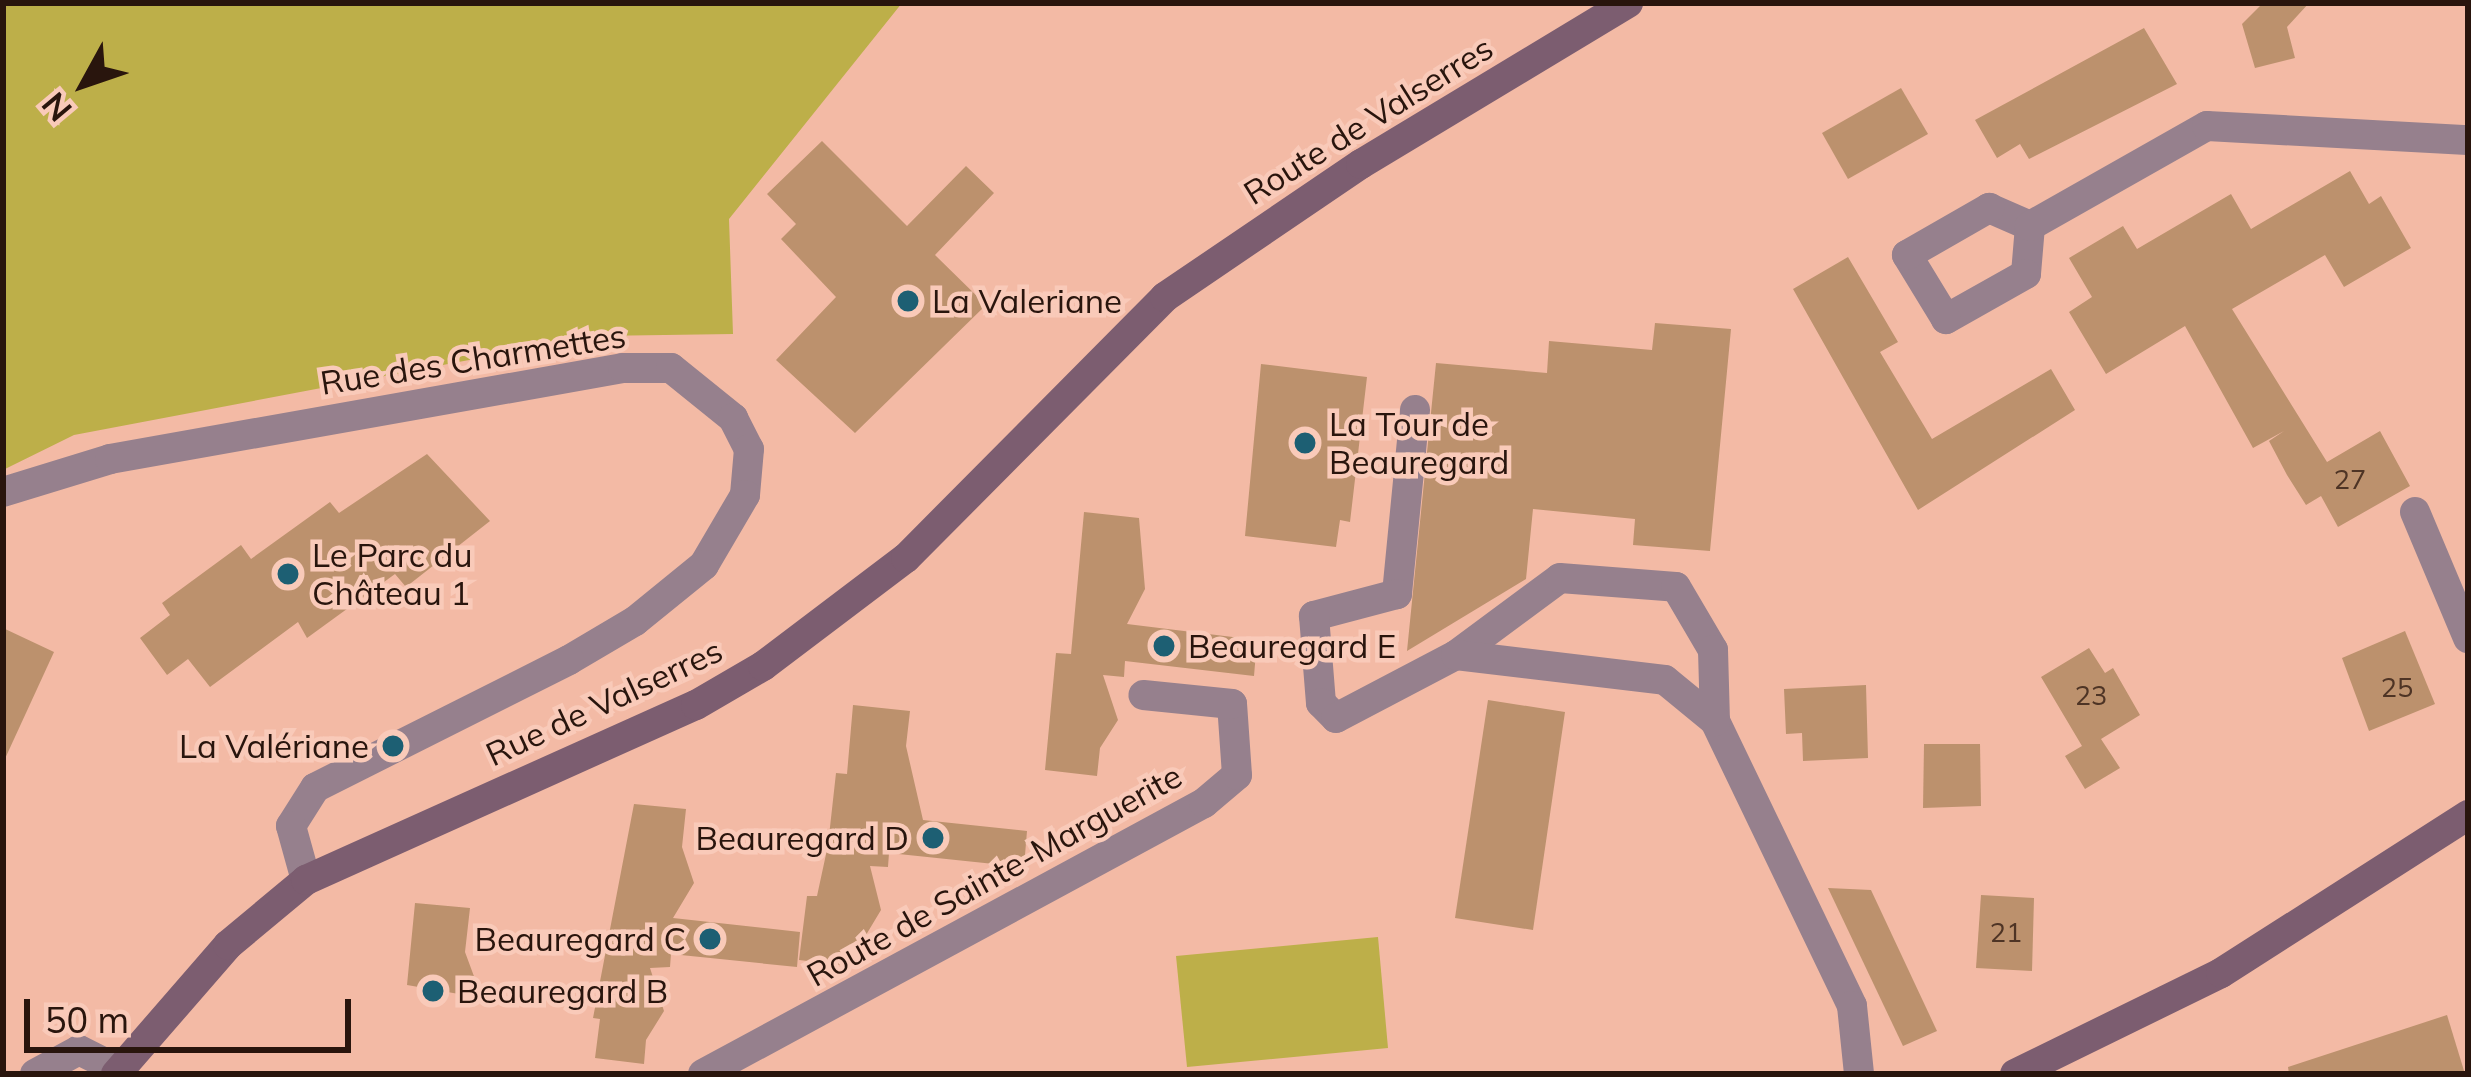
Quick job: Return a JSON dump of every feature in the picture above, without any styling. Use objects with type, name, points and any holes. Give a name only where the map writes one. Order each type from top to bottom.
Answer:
[{"type":"street","name":"Route de Valserres","points":[[1209,263],[1628,3]]},
{"type":"street","points":[[2030,226],[2207,127],[2468,140]]},
{"type":"street","name":"Rue de Valserres","points":[[117,1072],[228,945],[306,880],[696,705],[843,612],[906,558],[1082,374],[1209,263]]},
{"type":"street","name":"Rue des Charmettes","points":[[3,492],[110,458],[623,368],[671,368],[733,418],[749,449],[745,495],[704,565],[569,660],[315,788],[291,826],[306,880]]},
{"type":"street","points":[[1415,410],[1396,594],[1314,616],[1321,703],[1336,718],[1456,655],[1560,578],[1676,587],[1713,650],[1715,721],[1852,1006],[1859,1074]]},
{"type":"street","points":[[2415,512],[2468,638]]},
{"type":"street","points":[[1456,655],[1665,680],[1715,721]]},
{"type":"street","name":"Route de Sainte-Marguerite","points":[[703,1074],[1184,814],[1237,776],[1232,704],[1144,695]]},
{"type":"street","points":[[2015,1074],[2221,974],[2468,815]]},
{"type":"street","points":[[35,1074],[65,1051],[79,1050],[117,1072]]},
{"type":"shaded area","points":[[3,3],[902,3],[729,219],[733,334],[596,336],[74,435],[3,470]]},
{"type":"shaded area","points":[[1378,937],[1388,1048],[1187,1067],[1176,956]]},
{"type":"building","points":[[2263,3],[2309,3],[2287,27],[2295,58],[2255,68],[2242,24]]},
{"type":"building","points":[[2144,28],[2177,84],[2029,159],[2020,144],[1997,158],[1975,120]]},
{"type":"building","points":[[1901,88],[1928,134],[1848,179],[1822,133]]},
{"type":"building","name":"La Valeriane","points":[[822,141],[907,226],[966,166],[994,193],[935,255],[986,305],[855,433],[776,360],[836,297],[781,239],[796,224],[767,194]]},
{"type":"building","points":[[2350,171],[2369,204],[2381,196],[2411,248],[2344,287],[2325,255],[2232,309],[2327,462],[2380,431],[2410,486],[2338,527],[2321,496],[2306,505],[2287,475],[2269,441],[2284,431],[2253,448],[2185,326],[2106,374],[2069,312],[2092,297],[2069,258],[2123,226],[2137,249],[2231,194],[2251,229]]},
{"type":"building","points":[[1848,257],[1898,342],[1880,352],[1932,439],[2051,369],[2075,410],[1918,510],[1793,289]]},
{"type":"building","points":[[1655,323],[1731,329],[1710,551],[1633,545],[1635,519],[1533,509],[1526,579],[1407,651],[1436,363],[1547,373],[1549,341],[1652,350]]},
{"type":"building","name":"La Tour de Beauregard","points":[[1261,364],[1367,377],[1350,522],[1340,520],[1336,547],[1245,536]]},
{"type":"building","name":"Le Parc du Château 1","points":[[427,454],[490,521],[406,587],[395,574],[307,638],[298,622],[210,687],[188,659],[167,675],[140,638],[170,615],[162,603],[241,545],[251,559],[330,502],[339,513]]},
{"type":"building","name":"Beauregard E","points":[[1084,512],[1139,518],[1145,589],[1127,624],[1257,640],[1254,676],[1125,661],[1124,677],[1103,675],[1118,720],[1100,748],[1097,776],[1045,770],[1056,653],[1071,654]]},
{"type":"building","points":[[3,628],[54,652],[3,763]]},
{"type":"building","points":[[2405,631],[2435,704],[2369,731],[2342,658]]},
{"type":"building","points":[[2089,648],[2105,673],[2113,668],[2140,715],[2101,739],[2120,768],[2085,789],[2065,756],[2082,746],[2041,677]]},
{"type":"building","points":[[1866,685],[1868,758],[1803,761],[1802,733],[1786,734],[1784,689]]},
{"type":"building","points":[[1488,700],[1565,712],[1533,930],[1455,918]]},
{"type":"building","name":"Beauregard D","points":[[853,705],[910,711],[906,746],[923,820],[1027,831],[1024,867],[889,853],[888,867],[870,866],[881,910],[863,940],[860,967],[799,960],[807,896],[817,896],[828,845],[836,773],[847,774]]},
{"type":"building","points":[[1924,744],[1980,744],[1981,806],[1923,808]]},
{"type":"building","name":"Beauregard C","points":[[634,804],[686,809],[682,847],[694,883],[673,918],[800,932],[797,967],[671,954],[670,967],[650,968],[664,1011],[646,1040],[644,1064],[595,1058],[600,1019],[593,1018]]},
{"type":"building","points":[[1828,888],[1871,890],[1937,1031],[1903,1046]]},
{"type":"building","points":[[1981,895],[2034,898],[2032,971],[1976,968]]},
{"type":"building","points":[[415,903],[470,908],[465,952],[482,998],[407,985]]},
{"type":"building","points":[[2447,1015],[2465,1074],[2289,1074],[2288,1067]]},
{"type":"place","name":"La Valeriane","points":[[908,301]]},
{"type":"place","name":"La Tour de Beauregard","points":[[1305,443]]},
{"type":"place","name":"Le Parc du Château 1","points":[[288,574]]},
{"type":"place","name":"Beauregard E","points":[[1164,646]]},
{"type":"place","name":"La Valériane","points":[[393,746]]},
{"type":"place","name":"Beauregard D","points":[[933,838]]},
{"type":"place","name":"Beauregard C","points":[[710,939]]},
{"type":"place","name":"Beauregard B","points":[[433,991]]}]
